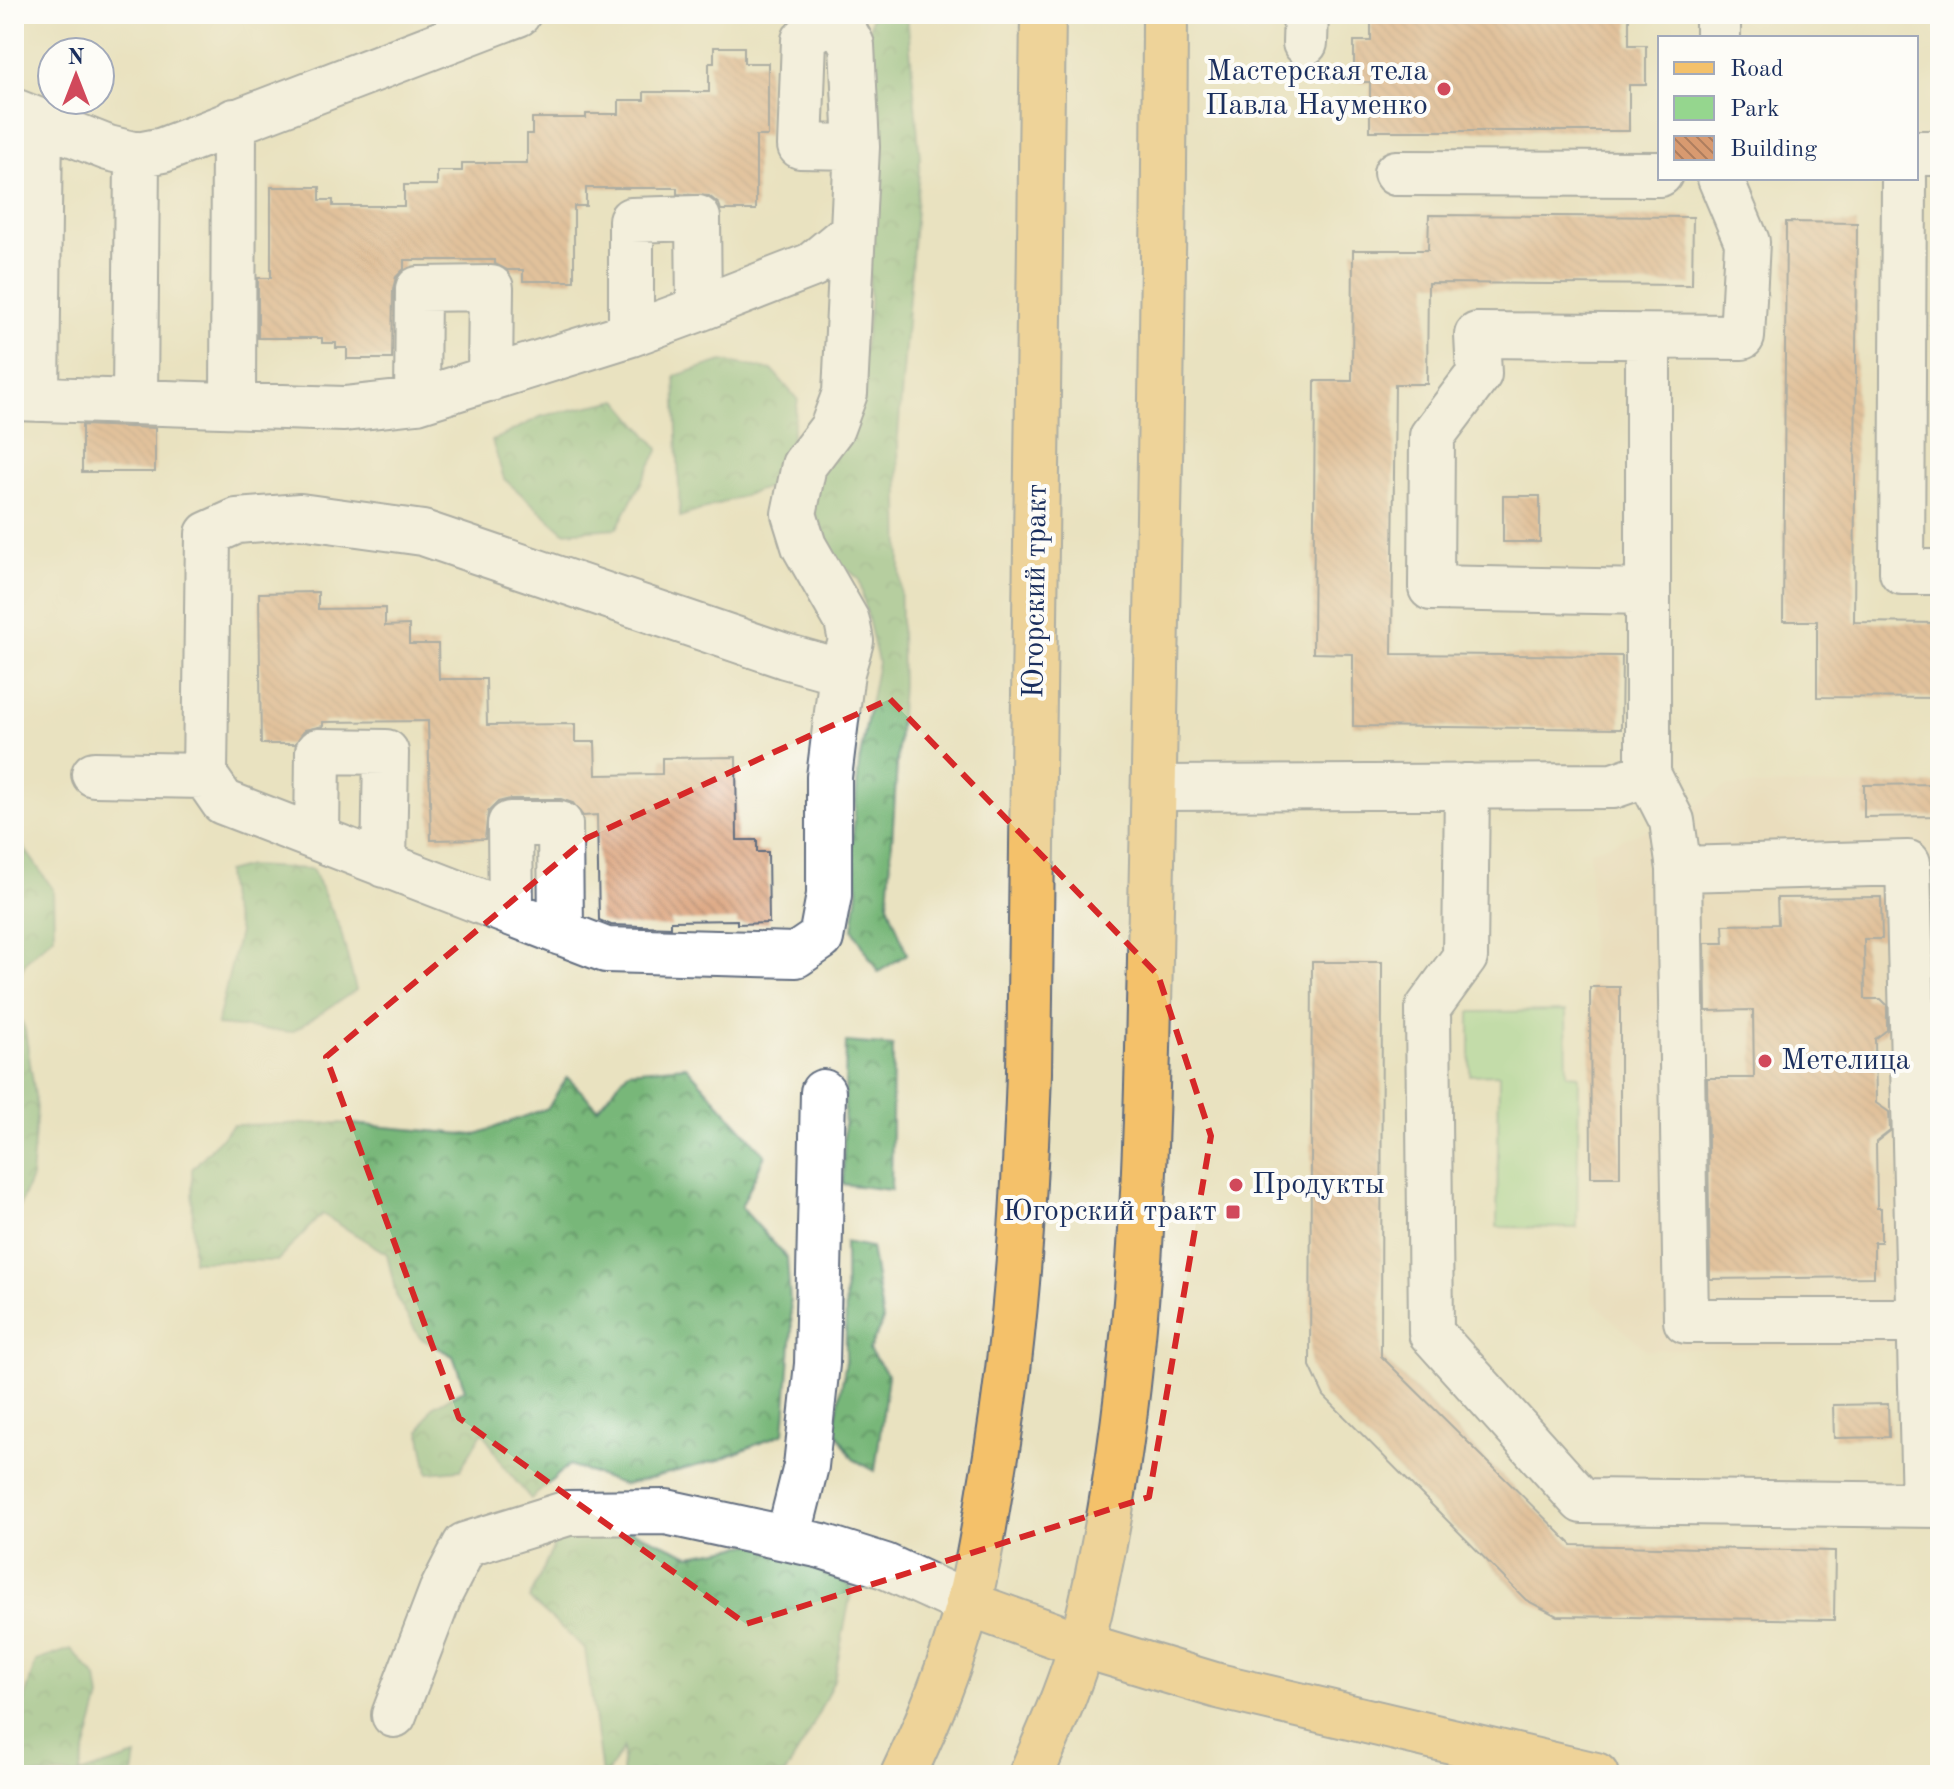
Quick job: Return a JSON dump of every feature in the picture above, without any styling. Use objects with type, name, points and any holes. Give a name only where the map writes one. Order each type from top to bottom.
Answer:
[{"type":"main road","name":"Югорский тракт","points":[[903,1775],[930,1715],[968,1604],[1002,1427],[1015,1312],[1029,1073],[1043,14]]},
{"type":"main road","points":[[1031,1775],[1082,1645],[1120,1448],[1134,1335],[1148,1018],[1154,788],[1165,14]]},
{"type":"main road","points":[[968,1604],[1082,1645],[1218,1686],[1596,1775]]},
{"type":"lane","points":[[518,14],[447,27],[163,150],[137,155],[108,148],[27,116],[26,398],[344,409],[417,401],[631,334],[812,265],[853,231]]},
{"type":"lane","points":[[842,672],[785,656],[423,533],[300,516],[237,521],[208,534],[205,776],[223,802],[606,950],[796,955],[821,938],[829,895],[829,777],[842,672],[851,641],[847,621],[804,546],[794,514],[804,465],[832,428],[845,393],[857,147],[852,45],[833,14],[804,40],[800,146],[857,147]]},
{"type":"lane","points":[[1718,14],[1718,36]]},
{"type":"lane","points":[[233,405],[234,121]]},
{"type":"lane","points":[[1918,153],[1940,153]]},
{"type":"lane","points":[[135,402],[137,155]]},
{"type":"lane","points":[[1396,173],[1658,174]]},
{"type":"lane","points":[[1648,592],[1431,588],[1432,436],[1479,374],[1477,335],[1742,337],[1747,242],[1721,180]]},
{"type":"lane","points":[[1904,180],[1902,572],[1940,572]]},
{"type":"lane","points":[[631,334],[631,220],[698,218],[699,309]]},
{"type":"lane","points":[[417,401],[418,289],[491,288],[490,379]]},
{"type":"lane","points":[[1648,337],[1648,774],[1672,821],[1679,869],[1686,1321],[1919,1321]]},
{"type":"lane","points":[[317,838],[318,751],[386,752],[384,865]]},
{"type":"lane","points":[[94,774],[205,776]]},
{"type":"lane","points":[[1154,788],[1613,786],[1648,774]]},
{"type":"lane","points":[[1467,786],[1465,957],[1428,1008],[1431,1333],[1582,1501],[1932,1505],[1919,1321],[1908,863],[1679,869]]},
{"type":"lane","points":[[511,913],[510,824],[560,824],[561,933]]},
{"type":"lane","points":[[788,1538],[806,1466],[817,1364],[823,1092]]},
{"type":"lane","points":[[394,1715],[441,1592],[465,1545],[568,1513],[666,1512],[788,1538],[885,1566],[968,1604]]},
{"type":"highlighted area","points":[[890,699],[1158,975],[1211,1136],[1149,1497],[746,1624],[459,1418],[326,1057],[587,838]]},
{"type":"shaded area","name":"Метелица","points":[[1940,784],[1940,1344],[1646,1350],[1592,1301],[1590,851],[1672,821],[1726,786]]},
{"type":"green space","points":[[872,14],[907,14],[920,158],[898,436],[902,685],[888,904],[907,954],[878,972],[853,929],[858,890],[852,846],[859,763],[878,662],[859,579],[811,538],[816,447],[851,442],[870,305],[864,63]]},
{"type":"green space","points":[[722,361],[772,370],[798,400],[791,441],[772,486],[680,517],[675,376]]},
{"type":"green space","points":[[618,400],[659,449],[617,528],[564,532],[504,479],[492,441],[542,416]]},
{"type":"green space","points":[[14,841],[20,842],[53,889],[54,936],[27,960],[14,985]]},
{"type":"green space","points":[[249,866],[312,869],[340,928],[356,990],[292,1032],[217,1025],[239,932],[229,902],[226,872]]},
{"type":"green space","points":[[14,1003],[25,1030],[37,1108],[31,1178],[14,1219]]},
{"type":"green space","points":[[1566,1011],[1567,1074],[1579,1075],[1577,1228],[1497,1227],[1499,1074],[1470,1075],[1470,1012]]},
{"type":"green space","points":[[846,1042],[893,1046],[891,1190],[843,1184]]},
{"type":"green space","points":[[686,1066],[765,1155],[741,1207],[787,1258],[792,1330],[784,1433],[719,1460],[624,1485],[569,1465],[531,1499],[503,1466],[483,1431],[460,1470],[428,1473],[420,1431],[432,1407],[465,1389],[453,1356],[420,1338],[397,1299],[387,1254],[322,1214],[277,1261],[193,1261],[192,1169],[233,1125],[341,1123],[474,1135],[548,1108],[567,1077],[598,1108],[628,1071]]},
{"type":"green space","points":[[845,1242],[871,1247],[883,1321],[869,1350],[888,1375],[875,1471],[853,1459],[834,1428],[846,1361]]},
{"type":"green space","points":[[618,1525],[690,1555],[761,1543],[817,1559],[852,1588],[834,1680],[807,1738],[784,1775],[622,1775],[623,1748],[606,1775],[602,1775],[585,1649],[529,1599],[555,1543]]},
{"type":"green space","points":[[71,1649],[97,1678],[100,1698],[79,1774],[136,1756],[133,1775],[14,1775],[14,1733],[36,1661]]},
{"type":"building","points":[[1371,14],[1629,14],[1629,45],[1646,45],[1646,85],[1629,85],[1629,131],[1370,131],[1370,82],[1354,82],[1354,41],[1371,41]]},
{"type":"building","points":[[714,47],[744,47],[744,63],[768,63],[768,136],[756,136],[756,210],[721,210],[709,196],[677,194],[677,188],[586,188],[586,206],[574,206],[574,281],[523,281],[523,270],[507,270],[495,264],[495,260],[404,260],[404,269],[396,277],[393,289],[392,359],[347,359],[347,348],[336,348],[336,343],[322,343],[322,338],[258,338],[258,278],[271,278],[271,187],[320,187],[320,200],[333,200],[333,206],[404,206],[404,185],[437,185],[437,171],[462,171],[462,163],[527,163],[527,134],[532,134],[532,118],[586,118],[586,114],[619,114],[619,100],[644,100],[644,92],[709,92],[709,63],[714,63]]},
{"type":"building","points":[[1429,215],[1693,217],[1692,285],[1428,283],[1427,384],[1395,384],[1392,654],[1622,656],[1621,729],[1353,726],[1353,654],[1313,653],[1315,381],[1352,381],[1353,250],[1428,250]]},
{"type":"building","points":[[1786,222],[1857,223],[1854,622],[1940,623],[1940,698],[1817,697],[1817,621],[1783,621]]},
{"type":"building","points":[[82,425],[155,428],[155,472],[82,472]]},
{"type":"building","points":[[1503,496],[1540,496],[1540,542],[1503,542]]},
{"type":"building","points":[[318,592],[318,609],[385,608],[385,626],[409,625],[409,644],[438,644],[439,679],[486,679],[487,725],[575,724],[575,742],[595,742],[596,775],[662,774],[662,758],[736,757],[737,840],[757,840],[757,852],[768,852],[769,923],[671,921],[671,927],[611,925],[599,920],[597,815],[583,816],[573,803],[561,799],[510,799],[498,802],[488,812],[485,839],[431,840],[428,721],[323,722],[323,726],[305,730],[295,744],[261,744],[259,593]]},
{"type":"building","points":[[1940,784],[1940,816],[1864,817],[1864,785]]},
{"type":"building","points":[[1881,897],[1882,939],[1864,939],[1865,999],[1881,999],[1887,1005],[1887,1030],[1875,1039],[1876,1103],[1889,1112],[1890,1131],[1876,1142],[1881,1242],[1874,1242],[1874,1277],[1710,1279],[1707,1078],[1754,1078],[1753,1010],[1706,1011],[1705,943],[1724,943],[1723,925],[1778,924],[1777,898]]},
{"type":"building","points":[[1312,962],[1382,962],[1381,1356],[1572,1545],[1835,1551],[1834,1620],[1557,1616],[1526,1600],[1324,1396],[1310,1366]]},
{"type":"building","points":[[1590,987],[1620,987],[1620,1177],[1591,1177]]},
{"type":"building","points":[[1888,1404],[1889,1437],[1834,1438],[1833,1405]]},
{"type":"place","name":"Мастерская тела Павла Науменко","points":[[1444,89]]},
{"type":"place","name":"Метелица","points":[[1765,1061]]},
{"type":"place","name":"Продукты","points":[[1236,1185]]},
{"type":"place","name":"Югорский тракт","points":[[1233,1212]]}]
